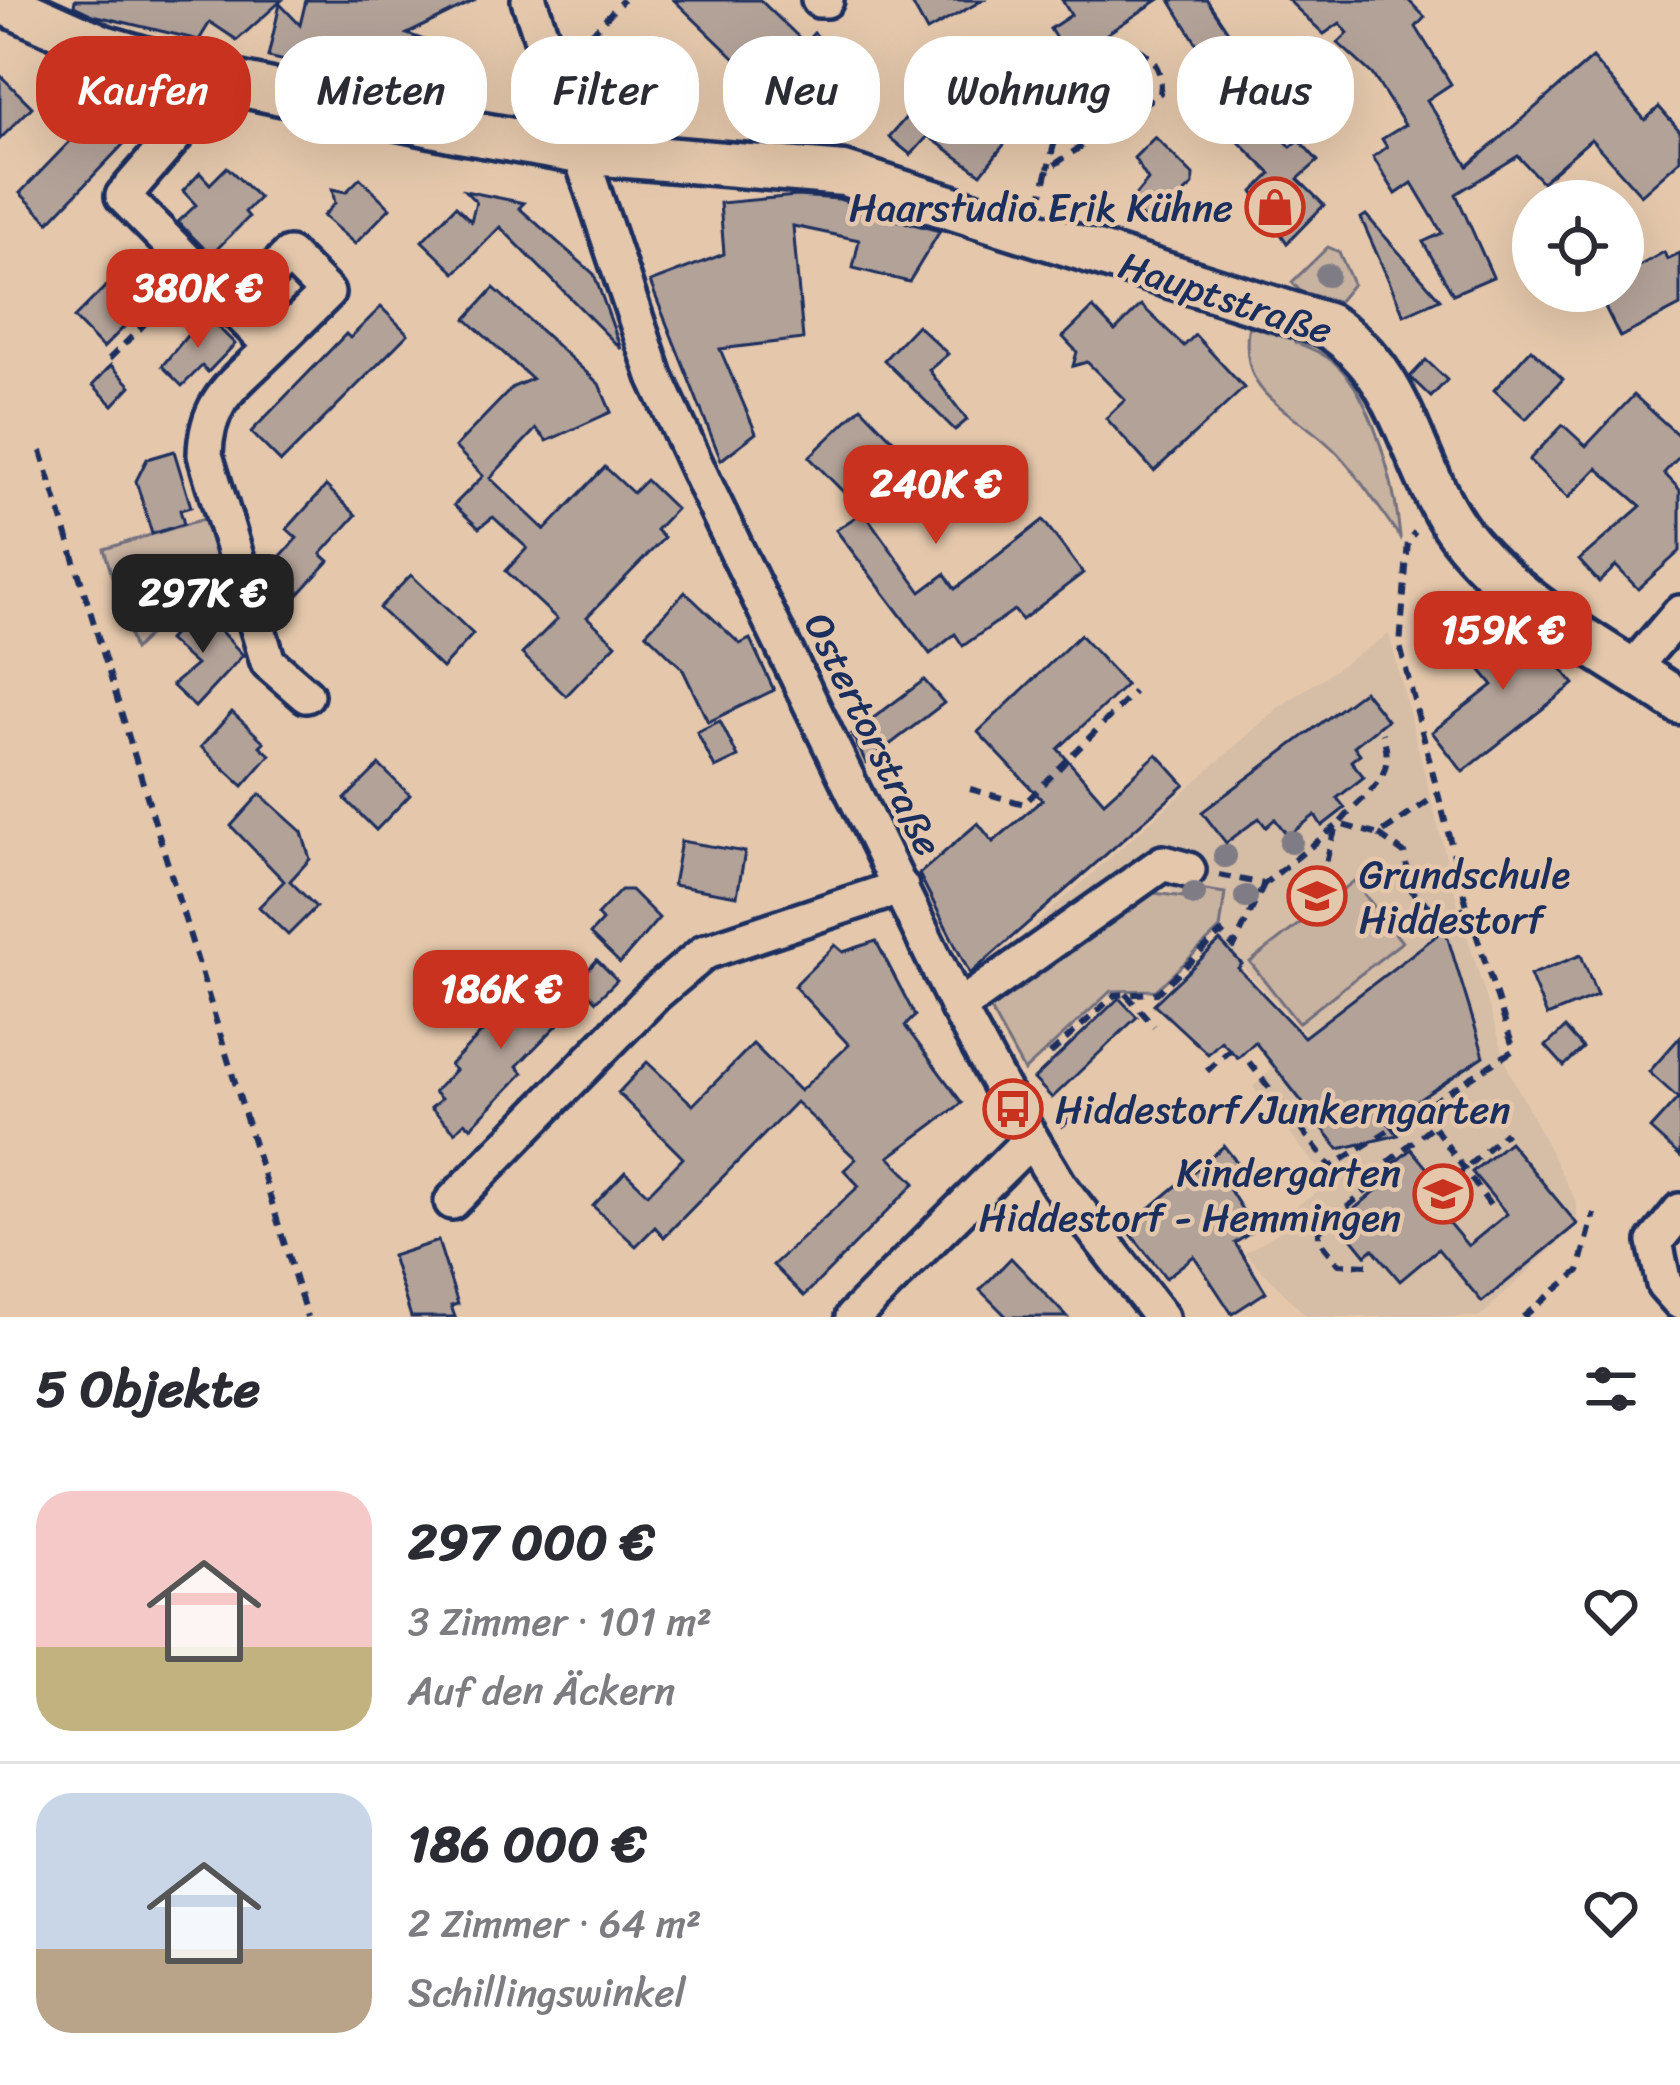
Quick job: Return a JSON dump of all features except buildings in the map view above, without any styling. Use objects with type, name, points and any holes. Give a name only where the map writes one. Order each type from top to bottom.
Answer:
[{"type":"main road","name":"Hauptstraße","points":[[0,1],[78,36]]},
{"type":"main road","name":"Hauptstraße","points":[[251,86],[580,152],[844,174],[1327,325],[1367,352],[1468,544],[1543,611],[1680,702]]},
{"type":"street","name":"Ostertorstraße","points":[[529,0],[655,376],[958,1008],[1161,1317]]},
{"type":"street","points":[[168,144],[123,196],[272,347]]},
{"type":"street","points":[[235,309],[289,255],[327,293],[215,403],[206,428],[205,455],[268,662],[306,695]]},
{"type":"street","points":[[1632,669],[1680,614]]},
{"type":"street","points":[[958,1008],[1163,863],[1188,869]]},
{"type":"street","points":[[452,1202],[656,994],[705,952],[901,887]]},
{"type":"street","points":[[854,1317],[1041,1135]]},
{"type":"street","points":[[1680,1211],[1655,1242],[1664,1284],[1680,1302]]},
{"type":"path","points":[[589,36],[623,0]]},
{"type":"path","points":[[1032,235],[1048,169],[1070,93],[1124,50],[1137,48],[1148,54],[1162,82],[1160,93],[1048,169]]},
{"type":"path","points":[[110,359],[198,272]]},
{"type":"path","points":[[41,452],[307,1317]]},
{"type":"path","points":[[1249,1061],[1331,1167],[1514,1050],[1467,906],[1400,646],[1408,541],[1442,502]]},
{"type":"path","points":[[970,789],[1024,804],[1134,692]]},
{"type":"path","points":[[1050,1054],[1115,995],[1157,993],[1221,933],[1234,947],[1264,884],[1339,824],[1384,777],[1388,754],[1382,733]]},
{"type":"path","points":[[1379,835],[1437,795]]},
{"type":"path","points":[[1339,824],[1379,835],[1404,853],[1408,882],[1417,898],[1446,921],[1467,906]]},
{"type":"path","points":[[1330,899],[1321,886],[1339,824]]},
{"type":"path","points":[[1188,869],[1264,884]]},
{"type":"path","points":[[1126,994],[1154,1026]]},
{"type":"path","points":[[1207,1071],[1230,1050]]},
{"type":"path","points":[[1422,1109],[1490,1205]]},
{"type":"path","points":[[1041,1135],[1077,1114]]},
{"type":"path","points":[[1367,1264],[1339,1264],[1319,1240],[1319,1232],[1366,1191],[1369,1178],[1432,1126]]},
{"type":"path","points":[[1438,1193],[1505,1132]]},
{"type":"path","points":[[1523,1317],[1579,1271],[1594,1214]]},
{"type":"shaded area","points":[[1328,247],[1339,252],[1353,284],[1338,302],[1301,292],[1292,282]]},
{"type":"shaded area","points":[[1250,318],[1296,333],[1295,342],[1326,357],[1349,379],[1380,445],[1400,537],[1338,454],[1258,385],[1247,346]]},
{"type":"shaded area","points":[[210,517],[223,561],[134,650],[104,549]]},
{"type":"shaded area","name":"Grundschule Hiddestorf","points":[[1389,634],[1461,916],[1509,1071],[1577,1204],[1577,1225],[1480,1317],[1307,1317],[1245,1253],[1282,1230],[1275,1220],[1330,1184],[1253,1087],[1271,1070],[1269,1063],[1305,1033],[1158,877],[973,980],[1279,707]]},
{"type":"shaded area","points":[[1354,881],[1402,942],[1298,1023],[1250,962]]},
{"type":"shaded area","points":[[1186,887],[1225,893],[1220,929],[1156,990],[1111,991],[1024,1071],[987,1004],[1140,891],[1184,897]]},
{"type":"place","name":"Haarstudio Erik Kühne","points":[[1275,207]]},
{"type":"place","name":"Grundschule Hiddestorf","points":[[1317,896]]},
{"type":"place","name":"Hiddestorf/Junkerngarten","points":[[1013,1109]]},
{"type":"place","name":"Kindergarten Hiddestorf - Hemmingen","points":[[1443,1194]]}]
